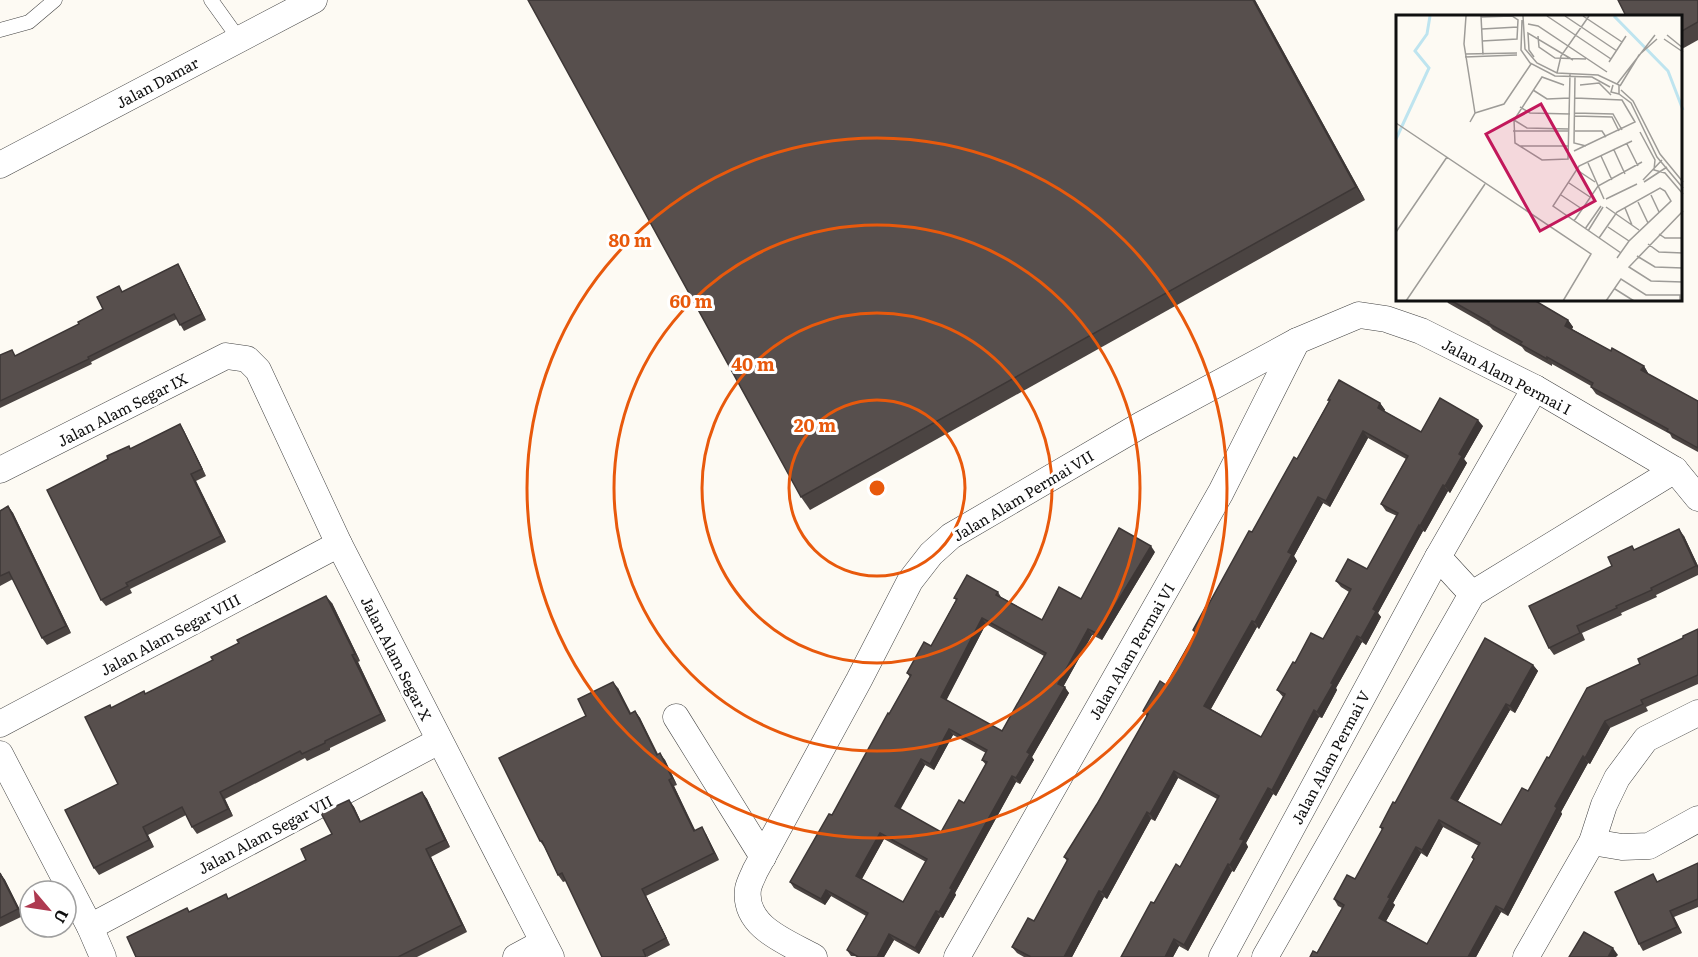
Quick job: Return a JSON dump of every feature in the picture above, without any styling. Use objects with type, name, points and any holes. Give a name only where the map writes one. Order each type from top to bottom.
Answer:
[{"type":"street","name":"Jalan Damar","points":[[0,165],[314,0]]},
{"type":"street","name":"Jalan Alam Permai I","points":[[1297,341],[1359,315],[1386,319],[1420,331],[1535,388],[1675,470],[1698,498]]},
{"type":"street","name":"Jalan Alam Permai VII","points":[[814,957],[768,932],[756,920],[749,905],[748,889],[755,871],[910,581],[931,554],[951,536],[1141,425],[1297,341]]},
{"type":"street","name":"Jalan Alam Permai VI","points":[[957,957],[1221,492],[1297,341]]},
{"type":"street","name":"Jalan Alam Segar IX","points":[[0,470],[226,356],[247,360]]},
{"type":"street","name":"Jalan Alam Segar X","points":[[247,360],[258,370],[339,544],[546,950]]},
{"type":"street","name":"Jalan Alam Permai V","points":[[1222,957],[1438,557],[1535,388]]},
{"type":"street","points":[[1265,957],[1472,594],[1675,470]]},
{"type":"street","name":"Jalan Alam Segar VIII","points":[[0,723],[339,544]]},
{"type":"street","points":[[1438,557],[1472,594]]},
{"type":"street","points":[[1526,957],[1592,842],[1604,806],[1617,778],[1646,739],[1698,713]]},
{"type":"street","points":[[676,717],[763,857]]},
{"type":"street","name":"Jalan Alam Segar VII","points":[[90,927],[439,741]]},
{"type":"street","points":[[0,754],[90,927],[103,957]]},
{"type":"street","points":[[1592,842],[1622,847],[1649,846],[1698,819]]},
{"type":"street","points":[[516,957],[546,950]]},
{"type":"lane","points":[[0,30],[29,22],[55,0]]},
{"type":"lane","points":[[211,0],[239,39]]},
{"type":"building","points":[[528,0],[1253,0],[1356,187],[801,497]]},
{"type":"building","points":[[1618,0],[1698,0],[1698,22],[1683,30],[1683,15],[1626,15]]},
{"type":"building","points":[[178,264],[202,314],[180,325],[174,314],[88,357],[89,359],[0,401],[0,355],[12,350],[15,356],[79,324],[78,322],[103,309],[97,297],[119,286],[122,292]]},
{"type":"building","points":[[1454,302],[1537,302],[1568,320],[1565,326],[1644,366],[1641,370],[1698,401],[1698,448],[1591,387],[1593,383],[1520,344],[1522,342]]},
{"type":"building","points":[[1339,380],[1380,403],[1378,408],[1421,432],[1440,398],[1478,420],[1459,454],[1462,456],[1419,525],[1373,609],[1376,611],[1361,638],[1357,636],[1331,683],[1333,684],[1317,712],[1314,710],[1272,790],[1268,788],[1240,839],[1244,840],[1230,865],[1228,864],[1184,945],[1174,939],[1165,957],[1121,957],[1151,902],[1154,903],[1176,864],[1180,867],[1219,796],[1174,771],[1150,814],[1147,812],[1102,892],[1099,891],[1064,957],[1031,957],[1012,947],[1028,918],[1034,921],[1068,859],[1064,857],[1148,714],[1143,711],[1160,681],[1166,685],[1196,632],[1193,630],[1205,608],[1249,531],[1252,532],[1294,457],[1297,459],[1330,400],[1328,400]],"holes":[[[1363,431],[1408,456],[1381,504],[1398,513],[1367,569],[1348,559],[1336,581],[1351,589],[1323,639],[1311,633],[1295,663],[1293,662],[1277,690],[1285,694],[1261,737],[1204,706],[1252,621],[1255,622],[1292,554],[1288,552],[1318,497],[1326,501]]]},
{"type":"building","points":[[180,424],[202,469],[191,474],[221,536],[126,583],[128,586],[101,600],[47,490],[108,459],[107,456],[129,446],[130,449]]},
{"type":"building","points":[[8,506],[66,626],[42,638],[9,572],[0,576],[0,511]]},
{"type":"building","points":[[1119,528],[1151,546],[1098,634],[1088,629],[1058,684],[1065,687],[1027,752],[1030,754],[1016,778],[1012,776],[950,888],[952,889],[939,912],[936,911],[915,948],[889,934],[877,957],[858,957],[847,950],[868,913],[826,890],[821,899],[790,882],[829,814],[832,815],[911,675],[907,673],[924,642],[931,646],[957,599],[954,598],[967,575],[998,592],[996,595],[1042,620],[1059,587],[1081,599]],"holes":[[[982,618],[1046,653],[1002,731],[941,697]],[[949,729],[987,750],[982,760],[987,762],[964,803],[959,800],[941,832],[895,806],[921,759],[930,764]],[[880,833],[927,859],[903,902],[856,876]]]},
{"type":"building","points":[[1679,529],[1696,566],[1616,606],[1617,608],[1577,626],[1580,633],[1549,648],[1529,606],[1612,566],[1608,557],[1632,546],[1634,550]]},
{"type":"building","points":[[326,596],[381,714],[302,754],[300,751],[220,792],[228,809],[192,827],[182,807],[143,827],[149,840],[94,868],[65,810],[118,784],[85,717],[110,705],[111,708],[144,691],[145,694],[213,660],[211,657],[239,643],[237,640]]},
{"type":"building","points":[[1698,629],[1698,675],[1641,700],[1643,704],[1605,721],[1555,806],[1557,808],[1504,910],[1496,906],[1468,957],[1310,957],[1313,951],[1317,953],[1344,905],[1334,899],[1347,875],[1355,879],[1383,828],[1380,827],[1393,802],[1395,803],[1485,638],[1533,665],[1510,706],[1506,704],[1451,798],[1501,825],[1522,788],[1528,791],[1547,757],[1549,758],[1587,688],[1640,664],[1638,659]],"holes":[[[1439,820],[1480,843],[1472,857],[1474,859],[1427,944],[1379,918],[1416,847],[1422,850]]]},
{"type":"building","points":[[613,682],[630,714],[635,711],[657,755],[660,753],[672,778],[669,780],[694,831],[702,827],[714,853],[642,889],[666,938],[643,950],[646,957],[602,957],[562,873],[558,875],[499,758],[586,716],[578,699]]},
{"type":"building","points":[[422,792],[445,840],[426,849],[462,925],[398,957],[136,957],[127,937],[187,908],[189,912],[226,894],[228,899],[306,860],[301,849],[332,834],[321,813],[349,800],[360,822]]},
{"type":"building","points":[[1698,863],[1698,899],[1670,911],[1677,927],[1639,944],[1615,892],[1653,874],[1657,882]]},
{"type":"building","points":[[0,873],[18,909],[0,918]]},
{"type":"building","points":[[1584,932],[1613,948],[1608,957],[1569,957]]}]
